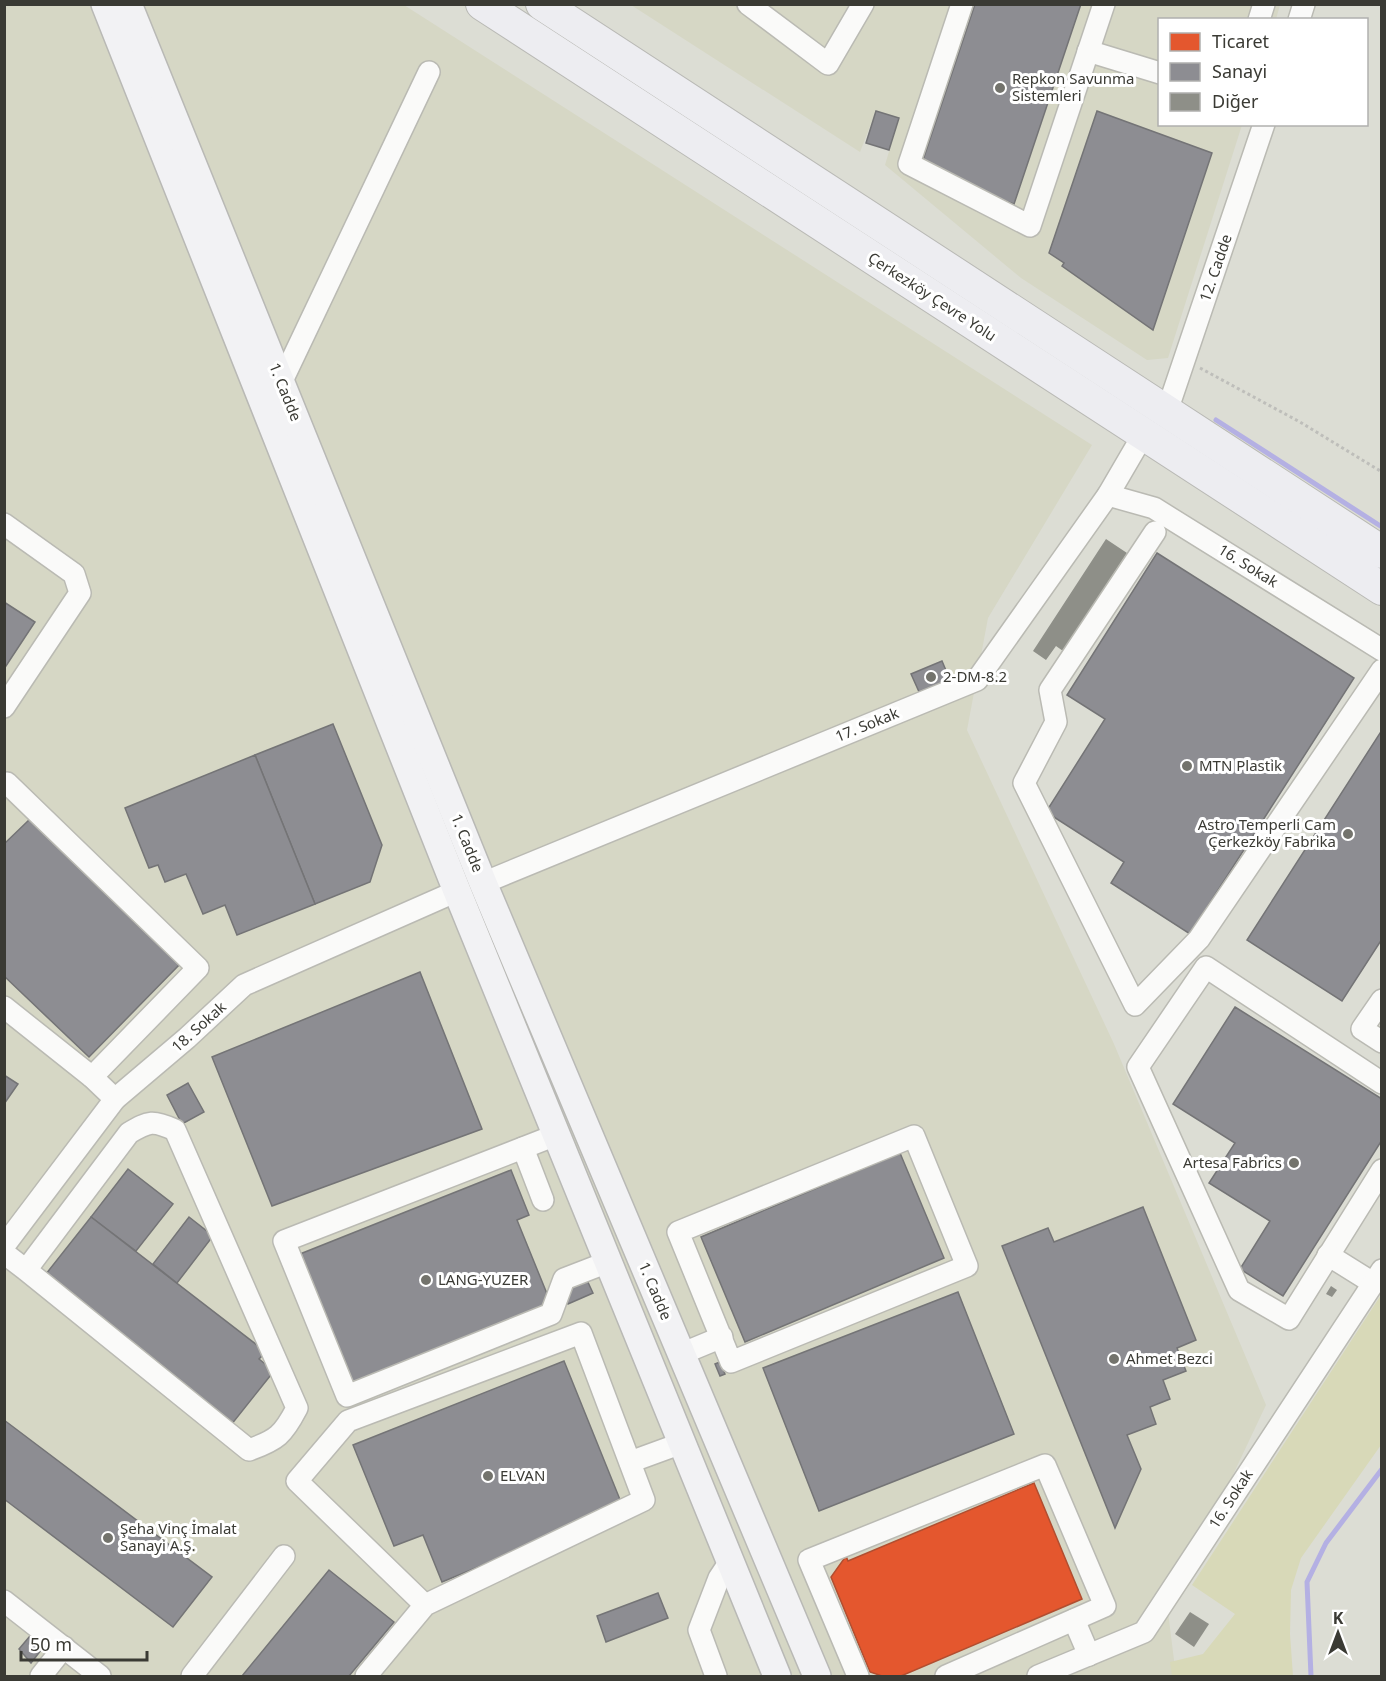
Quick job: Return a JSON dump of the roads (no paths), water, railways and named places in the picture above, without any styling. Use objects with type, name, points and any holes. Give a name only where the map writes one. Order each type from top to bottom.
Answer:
[{"type":"highway","name":"Çerkezköy Çevre Yolu","points":[[482,4],[1382,589]]},
{"type":"highway","points":[[542,4],[1382,552]]},
{"type":"main road","name":"1. Cadde","points":[[105,4],[457,891],[777,1677]]},
{"type":"main road","name":"1. Cadde","points":[[128,4],[483,883],[817,1677]]},
{"type":"street","points":[[748,4],[828,64],[863,4]]},
{"type":"street","points":[[963,4],[909,164],[1030,226],[1104,4]]},
{"type":"street","points":[[1088,51],[1158,72]]},
{"type":"street","points":[[281,383],[429,72]]},
{"type":"street","name":"12. Cadde","points":[[1167,411],[1262,126]]},
{"type":"street","name":"17. Sokak","points":[[483,883],[977,680],[1108,495],[1143,435]]},
{"type":"street","name":"16. Sokak","points":[[1108,495],[1154,508],[1382,650]]},
{"type":"street","points":[[4,524],[74,574],[80,593],[4,707]]},
{"type":"street","points":[[1155,532],[1050,690],[1056,722],[1024,783],[1135,1005],[1199,939],[1382,670]]},
{"type":"street","points":[[4,786],[7,783],[198,968],[92,1077]]},
{"type":"street","name":"18. Sokak","points":[[4,1245],[115,1099],[187,1038],[243,985],[457,891]]},
{"type":"street","points":[[1382,1083],[1206,967],[1138,1067],[1239,1290],[1289,1319],[1382,1170]]},
{"type":"street","points":[[1382,1000],[1362,1029],[1382,1042]]},
{"type":"street","points":[[4,1007],[92,1077],[115,1099]]},
{"type":"street","points":[[4,1253],[249,1450],[276,1440],[287,1428],[297,1408],[175,1130],[157,1122],[145,1124],[129,1133],[26,1270]]},
{"type":"street","points":[[556,1135],[284,1241],[347,1396],[551,1314],[564,1279],[608,1262]]},
{"type":"street","points":[[914,1136],[967,1266],[732,1362],[722,1337],[678,1232],[914,1136]]},
{"type":"street","points":[[523,1148],[543,1200]]},
{"type":"street","points":[[1328,1255],[1377,1276]]},
{"type":"street","name":"16. Sokak","points":[[1038,1677],[1144,1632],[1377,1276]]},
{"type":"street","points":[[366,1677],[425,1605],[644,1500],[581,1333],[348,1421],[297,1481],[425,1605]]},
{"type":"street","points":[[681,1354],[722,1337]]},
{"type":"street","points":[[630,1462],[682,1443]]},
{"type":"street","points":[[858,1677],[809,1560],[1045,1465],[1105,1606],[946,1677]]},
{"type":"street","points":[[192,1677],[284,1556]]},
{"type":"street","points":[[716,1677],[699,1630],[719,1578],[731,1560]]},
{"type":"street","points":[[4,1601],[100,1677]]},
{"type":"street","points":[[1074,1620],[1089,1655]]},
{"type":"street","points":[[41,1677],[64,1647]]},
{"type":"waterway","points":[[1216,420],[1382,527]]},
{"type":"waterway","points":[[1311,1676],[1307,1582],[1326,1543],[1382,1469]]},
{"type":"place","name":"Repkon Savunma Sistemleri","points":[[1000,88]]},
{"type":"place","name":"2-DM-8.2","points":[[931,677]]},
{"type":"place","name":"MTN Plastik","points":[[1187,766]]},
{"type":"place","name":"Astro Temperli Cam Çerkezköy Fabrika","points":[[1348,834]]},
{"type":"place","name":"Artesa Fabrics","points":[[1294,1163]]},
{"type":"place","name":"LANG-YUZER","points":[[426,1280]]},
{"type":"place","name":"Ahmet Bezci","points":[[1114,1359]]},
{"type":"place","name":"ELVAN","points":[[488,1476]]},
{"type":"place","name":"Şeha Vinç İmalat Sanayi A.Ş.","points":[[108,1538]]}]
